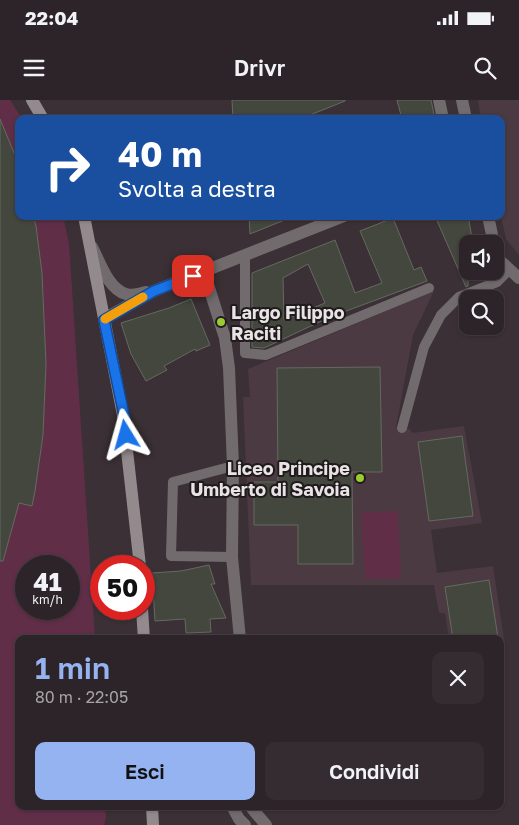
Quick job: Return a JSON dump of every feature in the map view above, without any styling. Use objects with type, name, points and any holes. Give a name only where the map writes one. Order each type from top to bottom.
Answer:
[{"type":"main road","points":[[32,100],[41,115]]},
{"type":"main road","points":[[85,220],[124,415],[139,555]]},
{"type":"main road","points":[[143,620],[144,635]]},
{"type":"main road","points":[[152,810],[153,825]]},
{"type":"street","points":[[439,100],[442,115]]},
{"type":"street","points":[[462,100],[465,115]]},
{"type":"street","points":[[104,320],[154,291],[334,220]]},
{"type":"street","points":[[489,220],[492,235]]},
{"type":"street","points":[[90,242],[107,275],[119,291],[132,295],[154,291]]},
{"type":"street","points":[[504,265],[514,274]]},
{"type":"street","points":[[204,272],[225,338],[229,368],[233,466],[232,557],[240,635]]},
{"type":"street","points":[[234,810],[245,825]]},
{"type":"street","points":[[253,810],[266,825]]},
{"type":"lane","points":[[245,255],[245,353],[266,355],[429,288]]},
{"type":"lane","points":[[402,428],[424,347],[440,315],[459,297],[514,274]]},
{"type":"lane","points":[[232,557],[171,556],[173,482],[233,466]]},
{"type":"shaded area","points":[[0,100],[10,100],[19,115],[15,115],[15,220],[64,220],[69,243],[90,563],[90,620],[94,620],[95,635],[15,635],[15,810],[105,810],[104,825],[0,825]]},
{"type":"shaded area","points":[[478,100],[519,100],[519,255],[506,239],[502,220],[505,220],[505,115],[480,115]]},
{"type":"shaded area","name":"Liceo Principe Umberto di Savoia","points":[[434,291],[413,335],[396,427],[410,429],[412,433],[464,426],[482,523],[431,530],[437,573],[493,566],[503,635],[448,635],[445,613],[439,613],[434,585],[251,585],[243,397],[250,397],[248,369]]},
{"type":"shaded area","points":[[398,511],[401,578],[365,579],[361,513]]},
{"type":"building","points":[[232,100],[345,100],[310,115],[233,115]]},
{"type":"building","points":[[397,100],[431,100],[434,115],[401,115]]},
{"type":"building","points":[[0,119],[15,155],[15,220],[34,220],[36,226],[42,273],[46,364],[43,435],[32,506],[19,503],[3,561],[0,561]]},
{"type":"building","points":[[249,220],[285,220],[250,234]]},
{"type":"building","points":[[388,220],[394,220],[414,270],[421,267],[427,281],[330,317],[264,348],[252,347],[252,273],[335,240],[355,293],[382,283],[360,231]],"holes":[[[308,264],[325,303],[284,320],[283,278]]]},
{"type":"building","points":[[437,220],[469,221],[471,235],[459,235],[459,271]]},
{"type":"building","points":[[463,280],[468,280],[468,286],[466,287]]},
{"type":"building","points":[[191,299],[210,345],[196,351],[195,349],[164,366],[167,370],[146,381],[131,354],[121,323]]},
{"type":"building","points":[[380,367],[382,472],[352,472],[353,564],[298,564],[298,525],[254,525],[254,482],[278,482],[277,368]]},
{"type":"building","points":[[462,436],[473,516],[429,521],[418,442]]},
{"type":"building","points":[[209,565],[215,584],[211,584],[226,618],[210,619],[211,632],[186,633],[185,619],[155,621],[155,573],[181,571]]},
{"type":"building","points":[[489,580],[498,635],[452,635],[445,587]]},
{"type":"slow traffic","points":[[105,319],[143,297]]},
{"type":"place","name":"Largo Filippo Raciti","points":[[221,322]]},
{"type":"place","name":"Liceo Principe Umberto di Savoia","points":[[360,478]]},
{"type":"route","points":[[126,435],[124,415],[104,320],[154,291],[193,276]]}]
